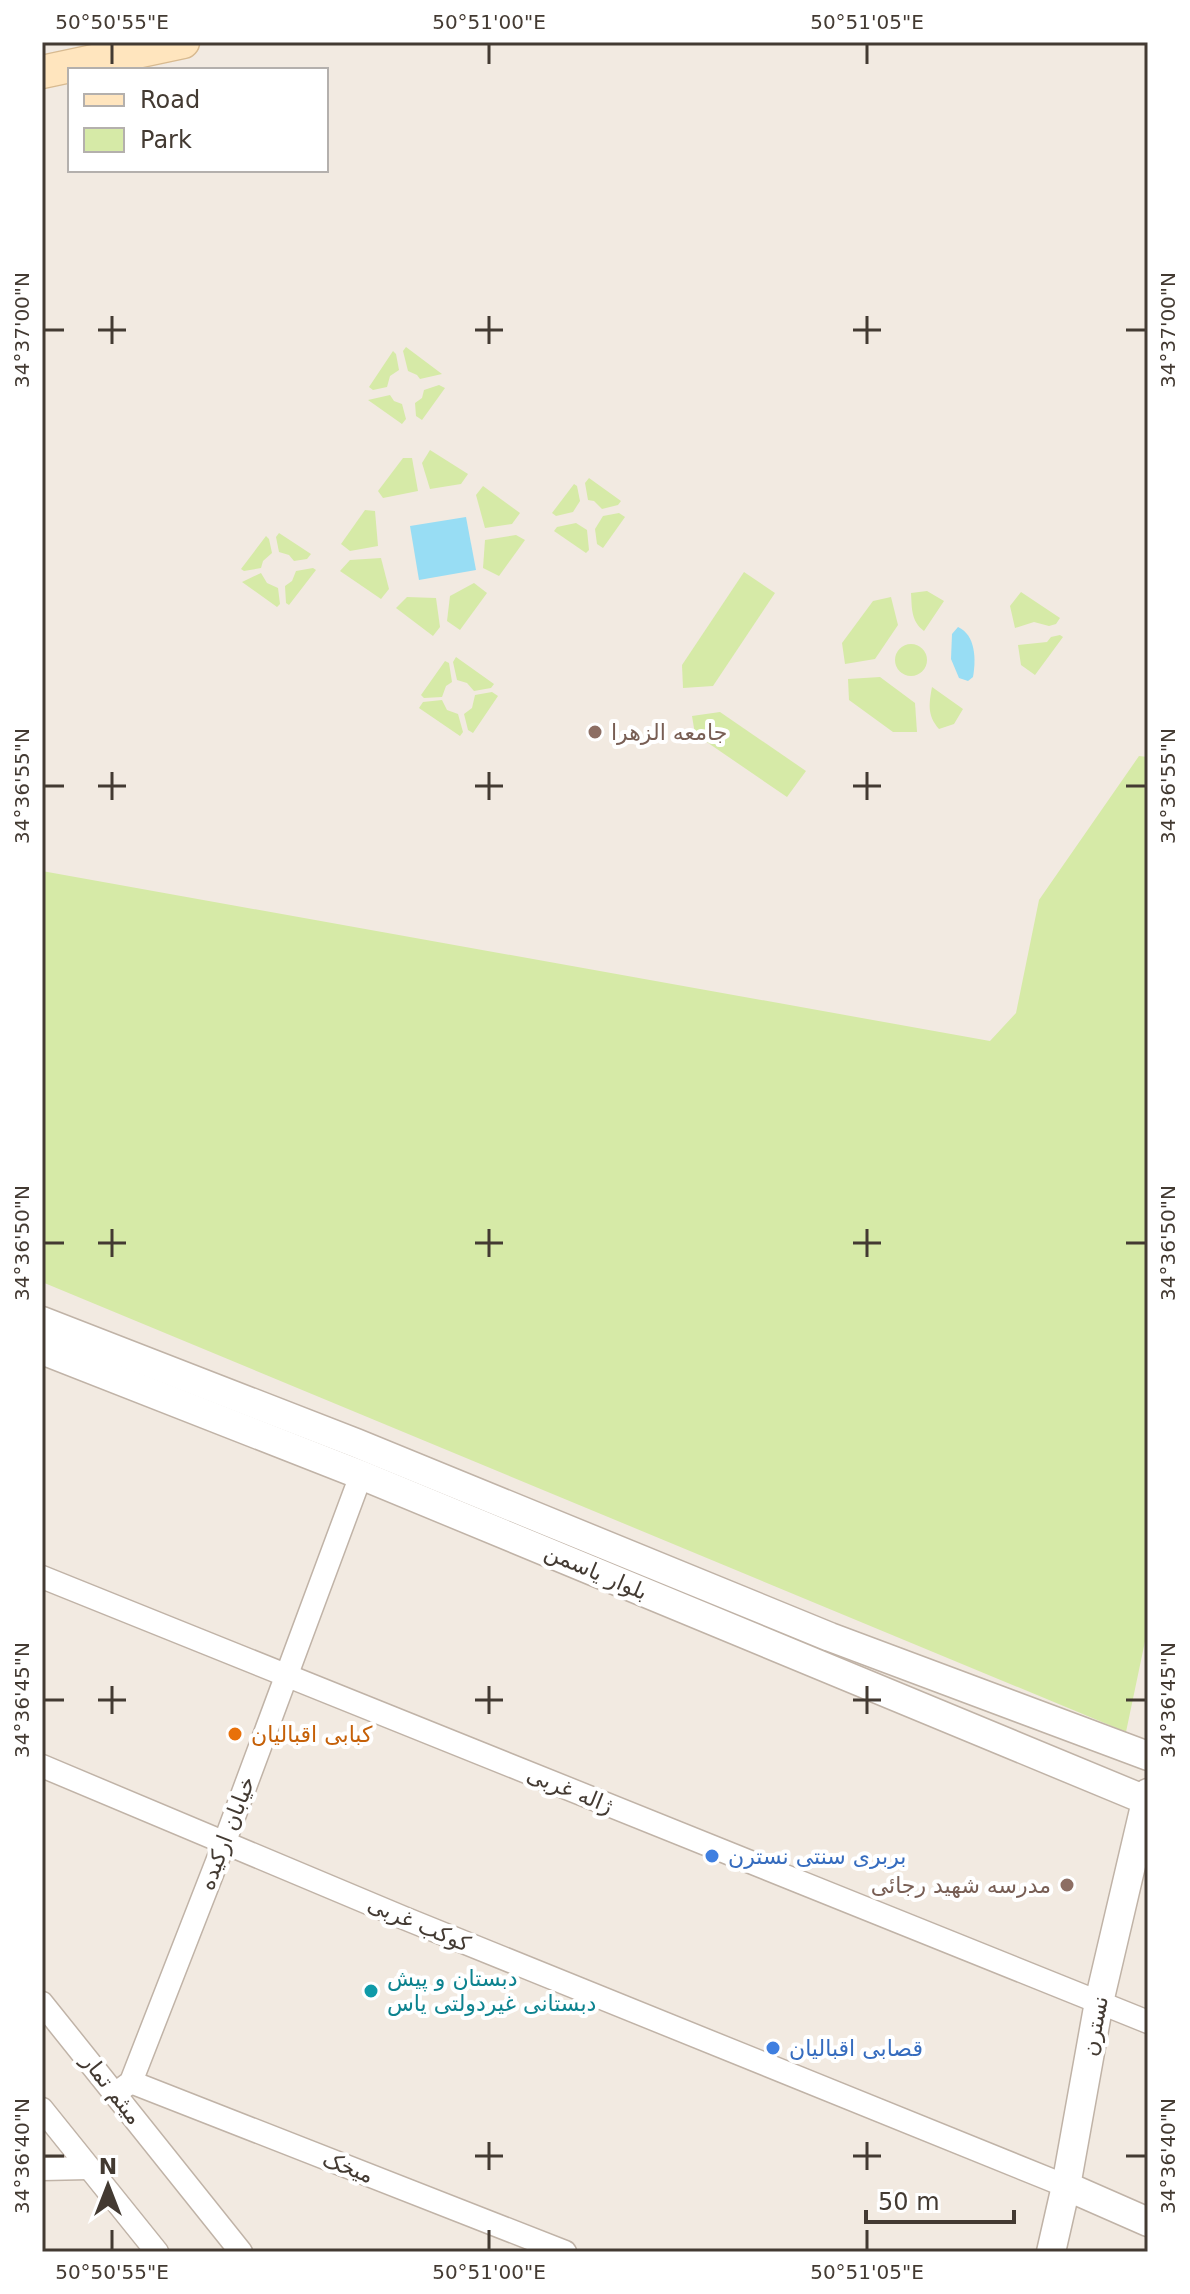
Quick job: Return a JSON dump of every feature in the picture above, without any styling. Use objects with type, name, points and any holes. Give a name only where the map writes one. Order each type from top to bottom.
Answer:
[{"type":"main road","points":[[42,72],[183,42]]},
{"type":"street","name":"بلوار یاسمن","points":[[42,1321],[356,1443],[830,1637],[1148,1756]]},
{"type":"street","name":"بلوار یاسمن","points":[[44,1355],[361,1475],[1148,1798]]},
{"type":"street","name":"خیابان ارکیده","points":[[123,2088],[225,1841],[361,1475]]},
{"type":"street","name":"ژاله غربی","points":[[42,1577],[1148,2022]]},
{"type":"street","name":"کوکب غربی","points":[[42,1766],[418,1924],[1066,2186]]},
{"type":"street","name":"نسترن","points":[[1051,2252],[1099,2002],[1148,1798]]},
{"type":"street","name":"میثم تمار","points":[[42,2003],[123,2088],[241,2252]]},
{"type":"street","name":"میخک","points":[[123,2088],[565,2252]]},
{"type":"street","points":[[42,2109],[157,2252]]},
{"type":"street","points":[[42,2169],[88,2168]]},
{"type":"street","points":[[1066,2186],[1148,2222]]},
{"type":"green space","points":[[406,347],[442,374],[420,379],[408,371],[403,351]]},
{"type":"green space","points":[[393,351],[399,370],[390,376],[387,387],[373,390],[369,387]]},
{"type":"green space","points":[[439,385],[445,388],[422,420],[416,416],[415,403],[422,398],[424,390]]},
{"type":"green space","points":[[390,395],[402,404],[406,419],[402,424],[368,400]]},
{"type":"green space","points":[[430,450],[468,474],[461,484],[430,489],[422,463]]},
{"type":"green space","points":[[403,458],[412,458],[418,491],[383,498],[378,491]]},
{"type":"green space","points":[[589,478],[621,501],[618,505],[602,509],[594,501],[588,500],[585,483]]},
{"type":"green space","points":[[574,484],[580,501],[573,512],[556,516],[552,513]]},
{"type":"green space","points":[[483,486],[520,513],[512,524],[485,528],[476,495]]},
{"type":"green space","points":[[365,510],[375,511],[378,546],[350,551],[341,544]]},
{"type":"green space","points":[[619,513],[625,517],[603,548],[597,544],[595,529],[603,516]]},
{"type":"green space","points":[[576,523],[587,530],[589,550],[586,553],[554,531],[557,527]]},
{"type":"green space","points":[[279,533],[311,554],[307,559],[294,561],[289,555],[279,552],[276,537]]},
{"type":"green space","points":[[516,535],[525,540],[499,576],[483,568],[485,540]]},
{"type":"green space","points":[[266,536],[272,553],[263,561],[261,568],[241,569]]},
{"type":"green space","points":[[381,558],[389,589],[381,599],[340,571],[350,560]]},
{"type":"green space","points":[[316,570],[289,605],[286,603],[285,586],[292,581],[296,571]]},
{"type":"green space","points":[[744,572],[775,593],[713,686],[683,688],[682,665]]},
{"type":"green space","points":[[261,573],[267,583],[278,588],[280,604],[277,607],[242,582]]},
{"type":"green space","points":[[474,583],[487,593],[460,630],[447,621],[450,596]]},
{"type":"green space","points":[[927,591],[944,601],[924,631],[914,619],[911,593]]},
{"type":"green space","points":[[1021,592],[1060,618],[1056,624],[1049,626],[1034,622],[1015,628],[1010,606]]},
{"type":"green space","points":[[407,597],[436,598],[440,627],[433,636],[396,608]]},
{"type":"green space","points":[[891,597],[898,625],[875,659],[845,664],[842,643],[873,601]]},
{"type":"green space","points":[[1051,637],[1063,637],[1035,675],[1021,665],[1018,645],[1047,642]]},
{"type":"green space","points":[[911,644],[923,648],[927,660],[923,672],[911,676],[899,672],[895,660],[899,648]]},
{"type":"green space","points":[[456,657],[494,684],[491,688],[474,691],[467,683],[457,680],[453,662]]},
{"type":"green space","points":[[445,661],[449,663],[452,682],[446,686],[442,697],[424,698],[421,695]]},
{"type":"green space","points":[[880,677],[915,703],[917,732],[893,732],[849,700],[848,679]]},
{"type":"green space","points":[[932,687],[963,709],[954,724],[939,729],[932,719]]},
{"type":"green space","points":[[492,692],[498,696],[473,733],[468,730],[464,714],[472,708],[475,695]]},
{"type":"green space","points":[[442,700],[447,710],[458,714],[463,732],[460,736],[419,708],[423,702]]},
{"type":"green space","points":[[720,712],[806,771],[787,797],[695,734],[692,716]]},
{"type":"green space","points":[[1139,756],[1148,757],[1148,1627],[1126,1732],[42,1282],[42,871],[990,1041],[1016,1013],[1039,900]]},
{"type":"water","points":[[466,517],[476,570],[419,580],[410,526]]},
{"type":"water","points":[[958,627],[968,636],[973,649],[973,677],[968,681],[959,678],[951,659],[952,634]]},
{"type":"place","name":"جامعه الزهرا","points":[[595,732]]},
{"type":"place","name":"کبابی اقبالیان","points":[[235,1734]]},
{"type":"place","name":"بربری سنتی نسترن","points":[[712,1856]]},
{"type":"place","name":"مدرسه شهید رجائی","points":[[1067,1885]]},
{"type":"place","name":"دبستان و پیش دبستانی غیردولتی یاس","points":[[371,1991]]},
{"type":"place","name":"قصابی اقبالیان","points":[[773,2048]]}]
